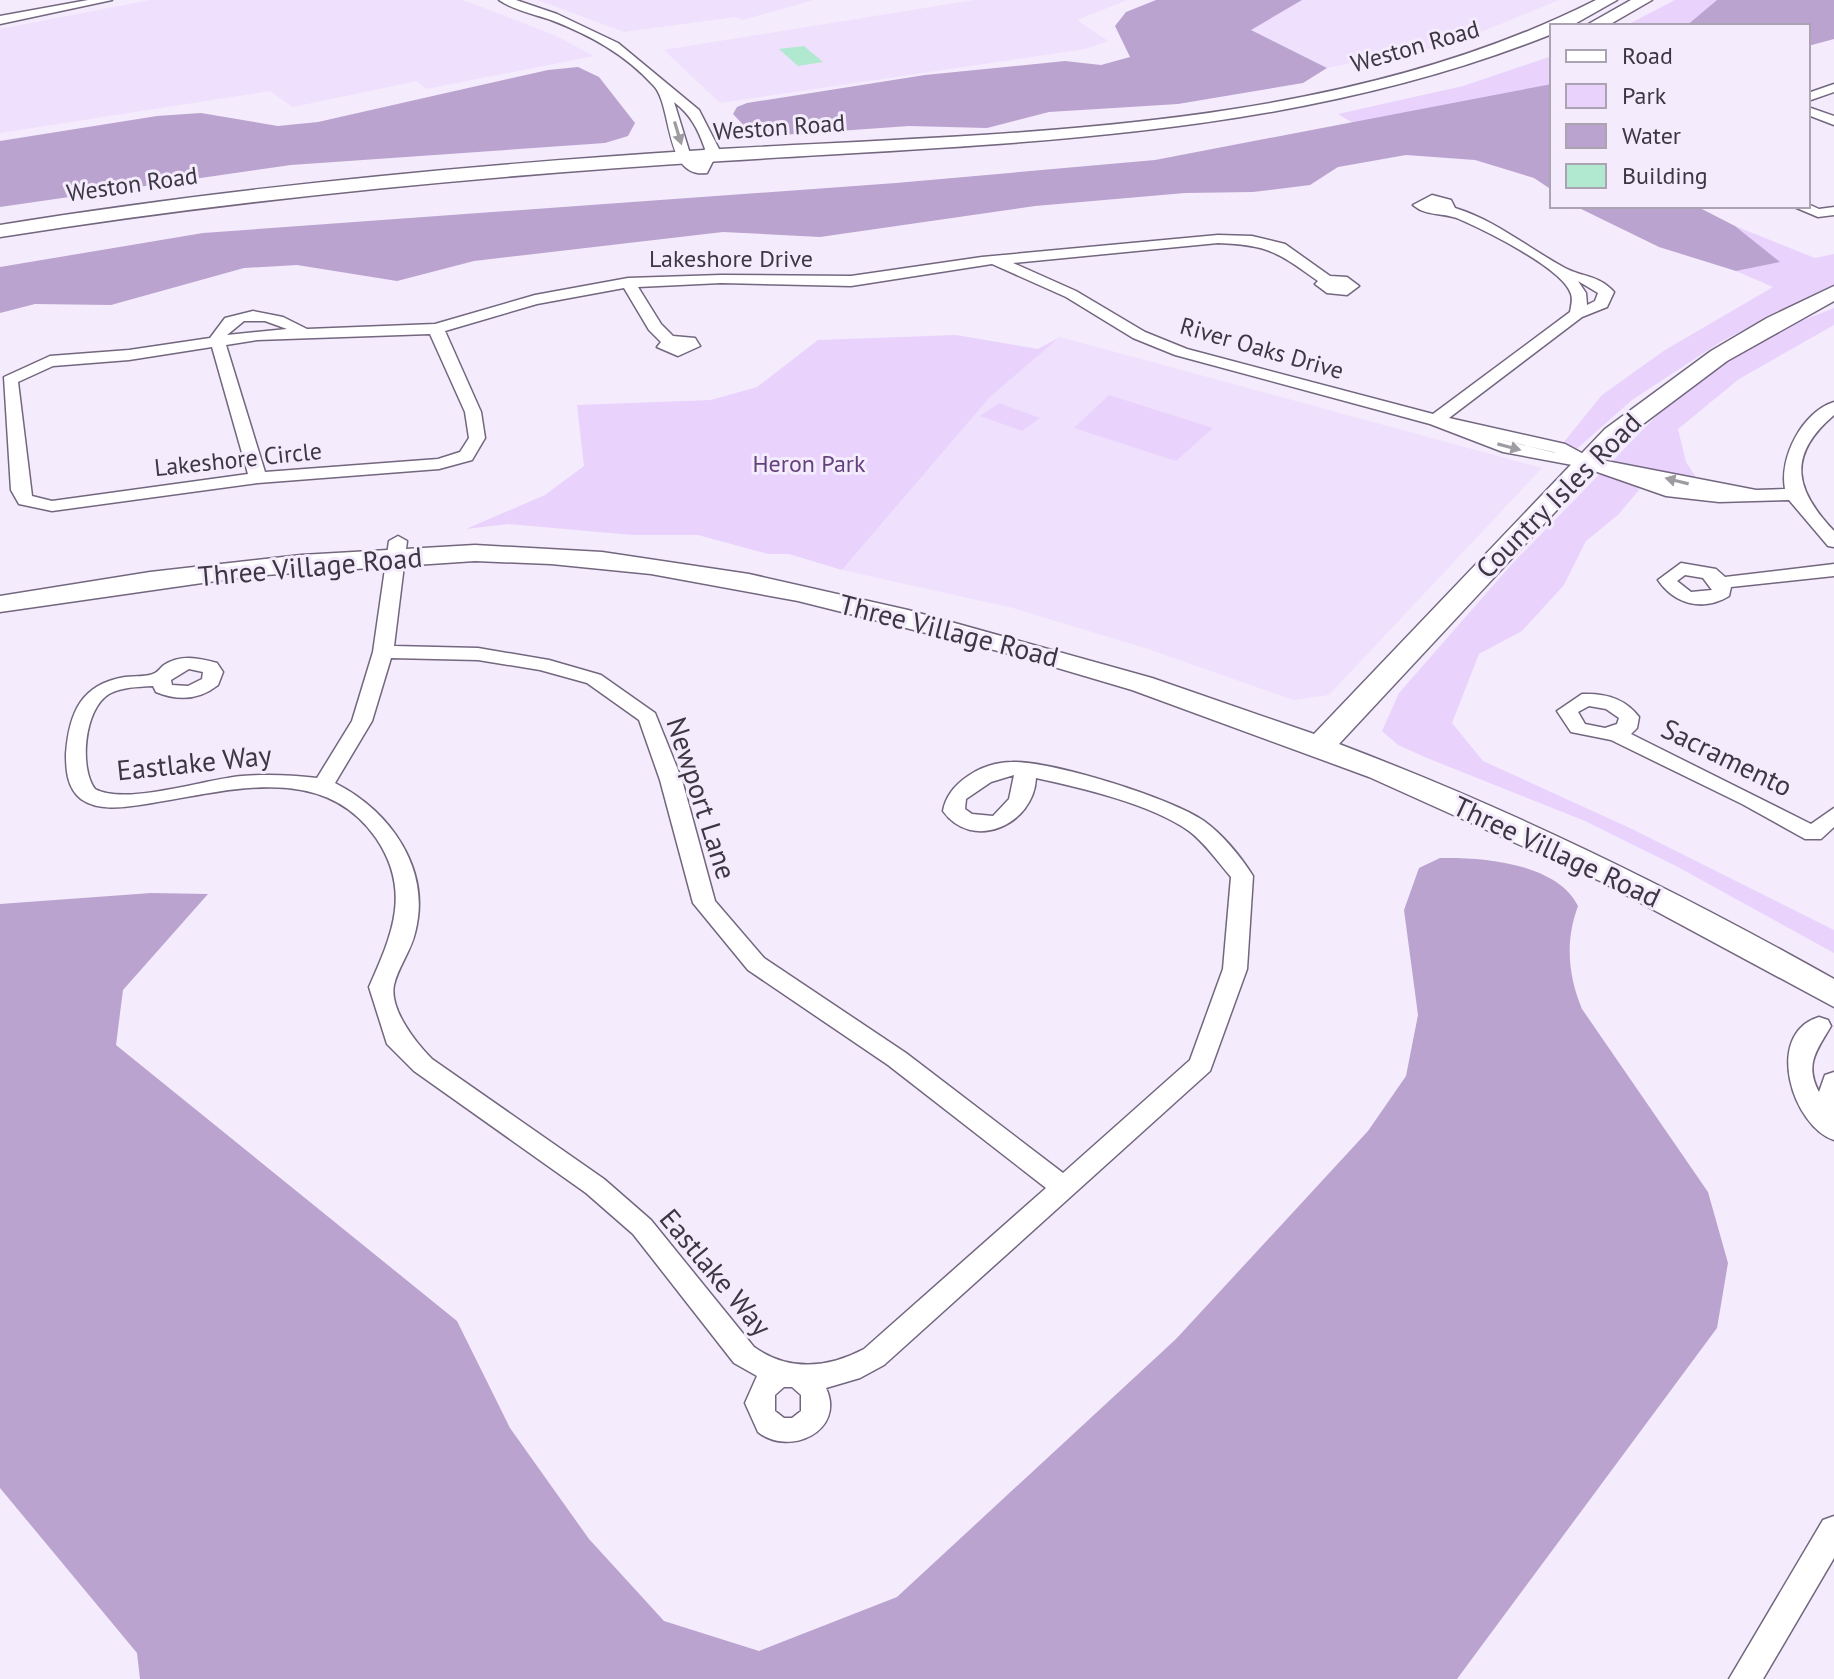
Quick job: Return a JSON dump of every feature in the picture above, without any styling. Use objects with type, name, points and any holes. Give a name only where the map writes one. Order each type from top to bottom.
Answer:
[{"type":"main road","points":[[1562,24],[1609,0]]},
{"type":"main road","points":[[1598,24],[1641,1]]},
{"type":"main road","name":"Weston Road","points":[[0,231],[159,206],[315,187],[698,162],[1063,133],[1243,111],[1420,74],[1550,29]]},
{"type":"main road","name":"Weston Road","points":[[0,244],[185,214],[698,162],[1087,143],[1233,125],[1410,90],[1550,46]]},
{"type":"main road","name":"Country Isles Road","points":[[1326,739],[1586,462],[1664,392],[1752,333],[1834,293]]},
{"type":"main road","name":"Three Village Road","points":[[0,592],[311,548],[397,549],[583,543],[760,566],[866,590],[1110,656],[1559,830],[1834,971]]},
{"type":"main road","name":"Three Village Road","points":[[0,604],[397,549]]},
{"type":"main road","name":"Three Village Road","points":[[1326,739],[1658,898],[1834,995]]},
{"type":"street","points":[[4,19],[106,0]]},
{"type":"street","points":[[505,0],[606,41],[645,68],[663,88],[697,113],[712,149],[698,162],[663,88]]},
{"type":"street","points":[[1622,0],[1641,1]]},
{"type":"street","points":[[1810,96],[1834,88]]},
{"type":"street","points":[[1810,112],[1834,121]]},
{"type":"street","points":[[1810,200],[1834,208]]},
{"type":"street","points":[[1803,208],[1811,212],[1834,208]]},
{"type":"street","points":[[1436,420],[1577,314],[1602,304],[1607,298],[1606,292],[1591,280],[1560,271],[1463,215],[1446,210]]},
{"type":"street","name":"Lakeshore Drive","points":[[216,341],[220,331],[229,323],[255,315],[286,322],[302,332],[436,329],[535,300],[628,283],[721,279],[807,283],[851,281],[993,259],[1218,239],[1252,240],[1280,247],[1327,280]]},
{"type":"street","name":"River Oaks Drive","points":[[1043,254],[1084,302]]},
{"type":"street","name":"River Oaks Drive","points":[[993,259],[1084,302],[1139,335],[1181,352],[1436,420],[1471,438],[1556,460],[1628,468],[1703,488],[1754,495],[1795,494]]},
{"type":"street","points":[[1560,271],[1576,288],[1577,314]]},
{"type":"street","points":[[628,283],[655,327],[669,341]]},
{"type":"street","name":"Lakeshore Circle","points":[[216,341],[129,355],[62,359],[33,367],[10,380],[20,490],[25,500],[52,506],[258,478],[439,464],[466,456],[477,438],[473,412],[436,329]]},
{"type":"street","points":[[216,341],[222,351],[258,478]]},
{"type":"street","points":[[1834,407],[1806,431],[1793,461],[1795,494],[1834,542]]},
{"type":"street","points":[[323,785],[362,721],[383,652],[397,549]]},
{"type":"street","points":[[1721,583],[1834,570]]},
{"type":"street","name":"Newport Lane","points":[[383,652],[478,654],[542,664],[594,679],[648,717],[671,780],[704,903],[756,964],[897,1059],[1065,1189]]},
{"type":"street","name":"Eastlake Way","points":[[161,679],[104,689],[93,696],[84,710],[75,772],[82,788],[95,800],[123,801],[241,783],[291,781],[323,785],[372,817],[397,853],[408,894],[404,933],[381,987],[396,1038],[423,1065],[595,1186],[642,1227],[744,1355],[776,1373],[801,1378],[850,1370],[874,1357],[1201,1065],[1235,969],[1242,876],[1195,825],[1106,790],[1024,770]]},
{"type":"street","name":"Sacramento","points":[[1615,734],[1750,799],[1834,845]]},
{"type":"street","points":[[1813,834],[1834,815]]},
{"type":"street","points":[[1819,1026],[1804,1043],[1798,1069],[1808,1095],[1834,1130]]},
{"type":"street","points":[[1834,1081],[1830,1103],[1834,1119]]},
{"type":"street","points":[[1745,1679],[1834,1530]]},
{"type":"shaded area","points":[[150,0],[463,0],[554,35],[594,56],[426,89],[417,81],[293,107],[270,91],[0,133],[0,29]]},
{"type":"shaded area","points":[[538,0],[814,0],[742,20],[735,17],[624,32]]},
{"type":"shaded area","points":[[974,0],[1127,0],[1077,20],[1108,41],[1085,49],[720,103],[664,50]]},
{"type":"shaded area","points":[[1302,0],[1559,0],[1474,35],[1390,61],[1380,57],[1327,68],[1250,30]]},
{"type":"shaded area","points":[[1060,337],[1542,468],[1329,695],[1293,700],[1148,649],[1013,608],[842,570],[990,397]]},
{"type":"green space","points":[[1675,0],[1717,0],[1688,24],[1629,24]]},
{"type":"green space","points":[[1550,57],[1550,85],[1355,124],[1338,114],[1463,86]]},
{"type":"green space","points":[[1735,226],[1815,258],[1834,254],[1834,285],[1722,341],[1632,400],[1571,454],[1559,448],[1602,395],[1665,350],[1773,287],[1736,271],[1779,262]]},
{"type":"green space","points":[[1834,308],[1834,325],[1739,379],[1678,429],[1686,462],[1703,488],[1636,482],[1639,490],[1618,515],[1586,541],[1564,585],[1522,631],[1479,654],[1452,723],[1483,761],[1632,829],[1834,930],[1834,953],[1676,866],[1585,821],[1427,758],[1398,745],[1382,731],[1399,693],[1511,565],[1665,407],[1707,371],[1784,328]]},
{"type":"green space","name":"Heron Park","points":[[956,335],[1038,349],[1060,337],[990,397],[842,570],[789,554],[768,554],[698,535],[632,535],[509,524],[466,529],[545,495],[584,466],[577,405],[711,400],[757,387],[818,340]]},
{"type":"green space","points":[[1109,395],[1213,428],[1176,461],[1074,428]]},
{"type":"green space","points":[[999,403],[1040,418],[1022,431],[980,416]]},
{"type":"water","points":[[1156,0],[1302,0],[1251,30],[1327,68],[1303,83],[1178,104],[1049,112],[987,128],[909,126],[768,136],[748,130],[733,114],[737,107],[747,103],[925,75],[1065,61],[1101,65],[1130,57],[1115,26],[1126,12]]},
{"type":"water","points":[[1717,0],[1834,0],[1834,39],[1810,45],[1810,24],[1688,24]]},
{"type":"water","points":[[578,67],[599,77],[635,123],[628,136],[605,143],[291,165],[0,207],[0,141],[157,116],[201,113],[278,126],[318,122],[548,70]]},
{"type":"water","points":[[1550,84],[1550,189],[1534,178],[1475,160],[1406,155],[1338,167],[1310,185],[1253,192],[1185,193],[1035,206],[820,237],[723,232],[474,261],[397,281],[297,265],[244,268],[111,305],[35,304],[0,313],[0,267],[203,233],[896,183],[1155,160]]},
{"type":"water","points":[[1579,208],[1700,208],[1735,226],[1780,262],[1736,271],[1659,247]]},
{"type":"water","points":[[1440,858],[1497,861],[1536,872],[1568,892],[1578,906],[1571,932],[1570,958],[1582,1009],[1708,1192],[1728,1263],[1717,1328],[1457,1679],[140,1679],[137,1653],[0,1488],[0,904],[151,893],[208,894],[123,990],[116,1045],[457,1321],[510,1428],[589,1539],[664,1621],[759,1651],[897,1597],[1176,1339],[1368,1131],[1406,1076],[1418,1015],[1404,910],[1419,868]]},
{"type":"building","points":[[804,46],[823,62],[798,66],[779,49]]}]
